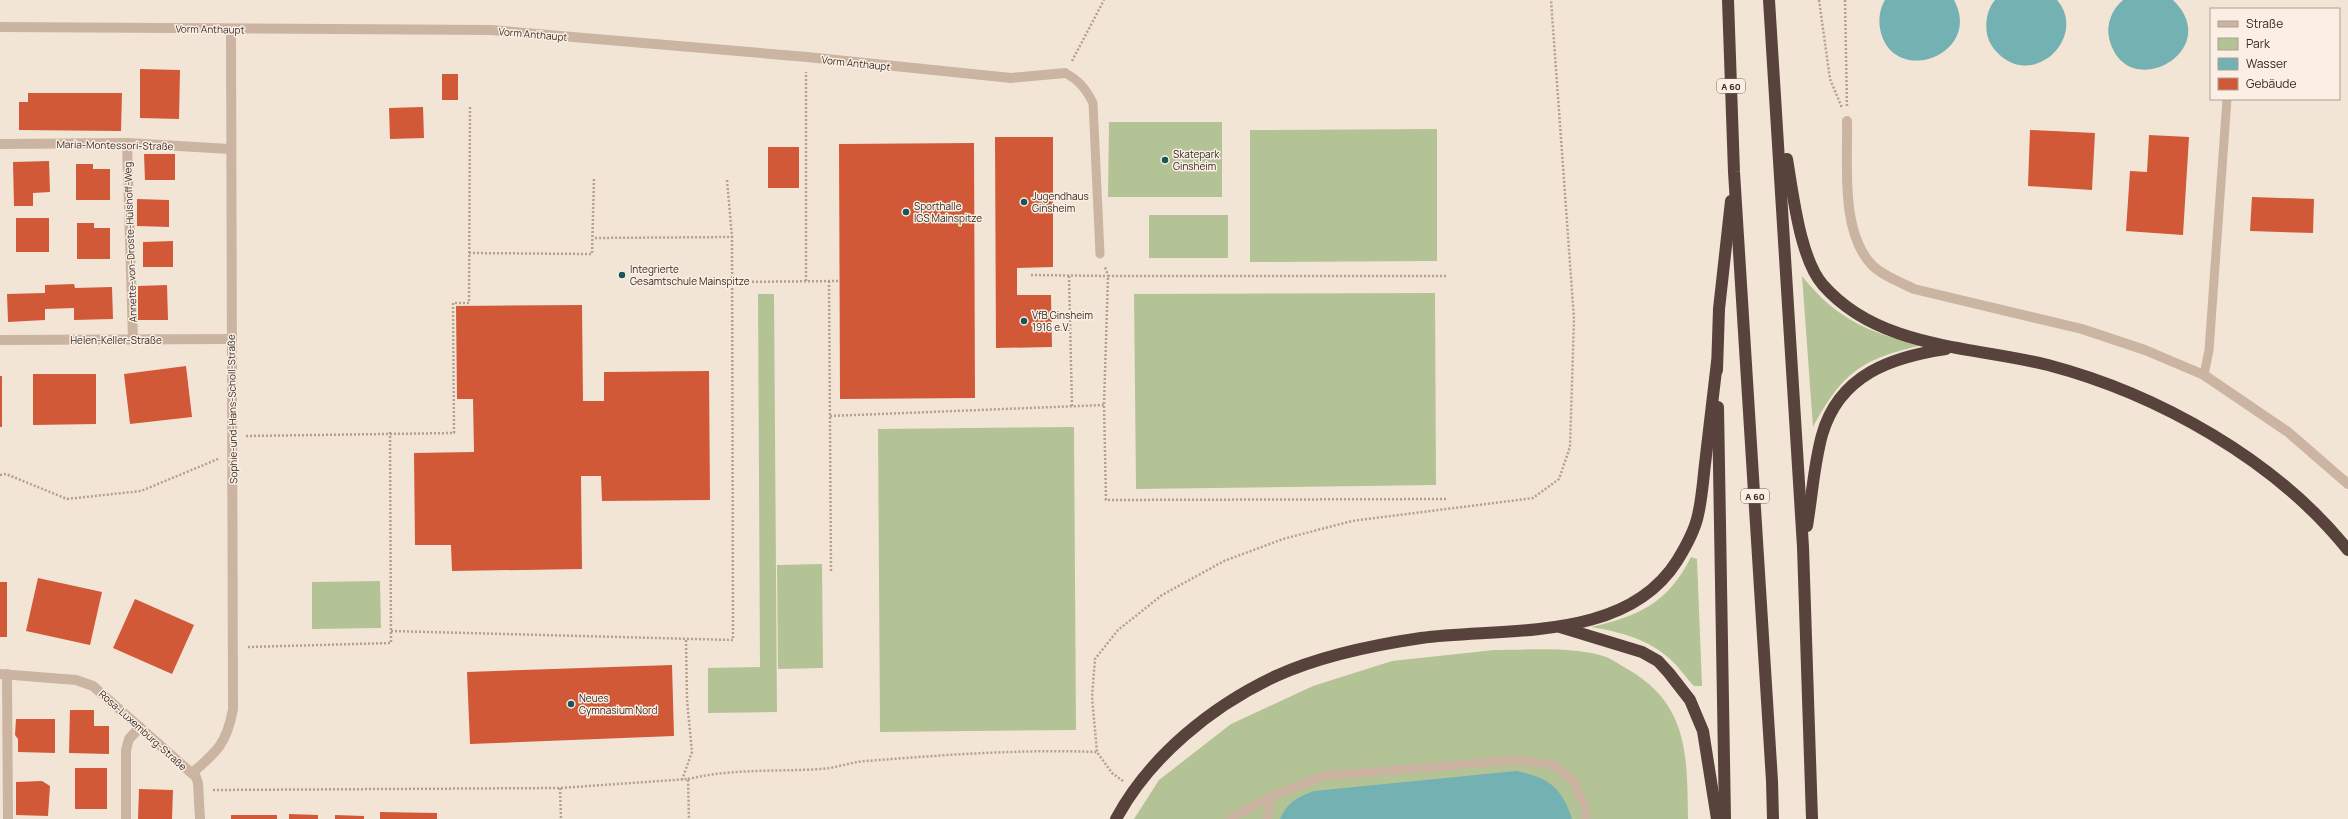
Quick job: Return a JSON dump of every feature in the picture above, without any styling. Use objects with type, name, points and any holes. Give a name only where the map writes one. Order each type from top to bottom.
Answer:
[{"type":"highway","name":"A 60","points":[[1728,0],[1734,172],[1772,781],[1773,819]]},
{"type":"highway","points":[[1769,0],[1777,109],[1803,547],[1812,819]]},
{"type":"highway","points":[[1777,109],[1807,256],[1822,284],[1848,309],[1881,326],[1951,348],[2047,365],[2094,379],[2138,396],[2185,418],[2233,447],[2272,477],[2310,510],[2348,550]]},
{"type":"highway","points":[[1116,819],[1135,790],[1174,745],[1206,717],[1277,676],[1367,648],[1419,638],[1559,626],[1621,610],[1642,598],[1662,580],[1676,562],[1698,516],[1717,362],[1723,258],[1734,172]]},
{"type":"highway","points":[[1803,547],[1822,435],[1838,402],[1856,382],[1876,368],[1895,359],[1918,353],[1951,348]]},
{"type":"highway","points":[[1717,362],[1725,819]]},
{"type":"highway","points":[[1559,626],[1642,652],[1658,662],[1669,672],[1690,700],[1703,731],[1717,819]]},
{"type":"street","name":"Vorm Anthaupt","points":[[0,27],[231,30],[491,30],[1011,78],[1065,73]]},
{"type":"street","name":"Sophie-und-Hans-Scholl-Straße","points":[[192,773],[216,753],[229,729],[233,709],[233,452],[230,148],[231,30]]},
{"type":"street","points":[[1847,121],[1848,188],[1851,222],[1858,242],[1871,265],[1890,278],[1914,289],[2082,329],[2145,350],[2204,375],[2288,432],[2348,484]]},
{"type":"street","name":"Maria-Montessori-Straße","points":[[0,144],[127,143],[230,148]]},
{"type":"street","name":"Annette-von-Droste-Hülshoff-Weg","points":[[127,143],[133,340]]},
{"type":"street","name":"Helen-Keller-Straße","points":[[0,340],[231,339]]},
{"type":"street","points":[[4,674],[8,819]]},
{"type":"street","name":"Rosa-Luxemburg-Straße","points":[[4,674],[76,680],[93,686],[196,777],[199,790],[200,819]]},
{"type":"street","points":[[126,819],[126,750],[129,739],[140,726]]},
{"type":"lane","points":[[1065,73],[1075,78],[1085,88],[1093,103],[1100,254]]},
{"type":"lane","points":[[2204,375],[2209,350],[2226,100]]},
{"type":"lane","points":[[1230,819],[1272,796],[1322,776],[1517,760],[1552,765],[1573,780],[1586,807],[1586,819]]},
{"type":"lane","points":[[1267,819],[1272,796]]},
{"type":"path","points":[[1065,73],[1104,0]]},
{"type":"path","points":[[1135,790],[1112,774],[1097,752],[1092,697],[1095,659],[1118,630],[1162,595],[1224,562],[1284,539],[1352,520],[1532,498],[1560,479],[1570,447],[1574,319],[1551,0]]},
{"type":"path","points":[[1819,0],[1830,79],[1847,121]]},
{"type":"path","points":[[1845,0],[1847,121]]},
{"type":"path","points":[[806,58],[806,281]]},
{"type":"path","points":[[232,437],[390,432],[454,432],[454,303],[469,303],[470,106]]},
{"type":"path","points":[[469,253],[592,254],[594,179]]},
{"type":"path","points":[[391,631],[733,640],[732,237],[727,180]]},
{"type":"path","points":[[593,238],[732,237]]},
{"type":"path","points":[[1100,254],[1108,276],[1104,405],[1106,500],[1446,499]]},
{"type":"path","points":[[1031,275],[1446,276]]},
{"type":"path","points":[[1070,276],[1072,407]]},
{"type":"path","points":[[732,282],[839,280]]},
{"type":"path","points":[[829,281],[831,571]]},
{"type":"path","points":[[830,416],[1104,405]]},
{"type":"path","points":[[234,648],[391,643],[390,432]]},
{"type":"path","points":[[0,475],[6,474],[68,499],[141,491],[233,452]]},
{"type":"path","points":[[682,780],[692,752],[687,700],[686,639]]},
{"type":"path","points":[[199,790],[560,788],[682,780],[715,773],[762,769],[822,769],[864,761],[1036,750],[1097,752]]},
{"type":"path","points":[[688,779],[689,819]]},
{"type":"path","points":[[560,788],[561,819]]},
{"type":"green space","name":"Skatepark Ginsheim","points":[[1109,122],[1222,122],[1222,197],[1108,197]]},
{"type":"green space","points":[[1437,129],[1437,261],[1250,262],[1250,130]]},
{"type":"green space","points":[[1149,215],[1228,215],[1228,258],[1149,258]]},
{"type":"green space","points":[[1802,276],[1828,303],[1841,314],[1855,322],[1870,330],[1887,336],[1923,345],[1884,356],[1856,371],[1834,393],[1813,427]]},
{"type":"green space","points":[[1435,293],[1436,485],[1136,489],[1134,294]]},
{"type":"green space","points":[[758,294],[774,294],[777,712],[708,713],[708,668],[760,667]]},
{"type":"green space","points":[[1074,427],[1076,730],[880,732],[878,429]]},
{"type":"green space","points":[[1691,557],[1697,559],[1702,686],[1694,686],[1674,663],[1662,653],[1644,642],[1613,631],[1591,627],[1624,618],[1650,605],[1672,586],[1682,573]]},
{"type":"green space","points":[[822,564],[823,668],[778,669],[777,565]]},
{"type":"green space","points":[[380,581],[381,628],[312,629],[312,582]]},
{"type":"green space","points":[[1550,649],[1580,651],[1594,654],[1612,660],[1649,684],[1663,699],[1674,716],[1681,734],[1687,774],[1688,819],[1134,819],[1159,780],[1231,724],[1313,686],[1392,661],[1494,650]]},
{"type":"water","points":[[1885,0],[1954,0],[1960,19],[1957,36],[1948,48],[1934,57],[1918,61],[1903,58],[1890,49],[1881,33],[1880,16],[1881,8]]},
{"type":"water","points":[[1995,0],[2057,0],[2065,14],[2066,28],[2062,41],[2054,52],[2043,61],[2030,65],[2016,64],[2002,57],[1991,44],[1986,30],[1988,12]]},
{"type":"water","points":[[2123,0],[2173,0],[2186,19],[2188,37],[2180,52],[2167,64],[2150,69],[2133,68],[2119,58],[2109,38],[2108,27],[2113,12]]},
{"type":"water","points":[[1516,771],[1537,777],[1553,786],[1564,799],[1572,819],[1280,819],[1293,801],[1314,791]]},
{"type":"building","points":[[140,69],[180,70],[179,119],[140,118]]},
{"type":"building","points":[[442,74],[458,74],[458,100],[442,100]]},
{"type":"building","points":[[28,93],[122,93],[121,131],[19,130],[19,102],[28,102]]},
{"type":"building","points":[[423,107],[424,138],[390,139],[389,108]]},
{"type":"building","points":[[2030,130],[2095,133],[2092,190],[2028,186]]},
{"type":"building","points":[[2149,135],[2189,137],[2183,235],[2126,231],[2130,171],[2147,172]]},
{"type":"building","name":"Jugendhaus Ginsheim","points":[[995,137],[1053,137],[1053,267],[1017,268],[1017,295],[1051,295],[1052,347],[996,348]]},
{"type":"building","name":"Sporthalle IGS Mainspitze","points":[[974,143],[975,398],[840,399],[839,144]]},
{"type":"building","points":[[768,147],[799,147],[799,188],[768,188]]},
{"type":"building","points":[[144,154],[175,154],[175,180],[145,180]]},
{"type":"building","points":[[49,161],[50,192],[33,193],[33,206],[14,206],[13,162]]},
{"type":"building","points":[[76,164],[93,164],[93,169],[110,169],[110,200],[76,200]]},
{"type":"building","points":[[2252,197],[2314,199],[2313,233],[2250,231]]},
{"type":"building","points":[[137,199],[169,200],[169,227],[137,226]]},
{"type":"building","points":[[16,218],[49,218],[49,252],[16,252]]},
{"type":"building","points":[[77,223],[94,223],[94,228],[110,228],[110,259],[77,259]]},
{"type":"building","points":[[173,241],[173,267],[143,267],[143,242]]},
{"type":"building","points":[[74,284],[75,288],[112,287],[113,319],[74,320],[74,308],[45,309],[45,320],[8,322],[7,294],[45,293],[45,285]]},
{"type":"building","points":[[167,285],[168,320],[138,320],[138,286]]},
{"type":"building","points":[[582,305],[583,401],[604,401],[604,372],[709,371],[710,500],[602,501],[601,476],[581,476],[582,569],[452,571],[451,545],[415,545],[414,453],[474,452],[473,399],[457,399],[456,306]]},
{"type":"building","points":[[186,366],[192,417],[130,424],[124,374]]},
{"type":"building","points":[[33,374],[96,374],[96,424],[33,425]]},
{"type":"building","points":[[0,376],[2,376],[2,427],[0,427]]},
{"type":"building","points":[[38,578],[102,592],[90,645],[26,631]]},
{"type":"building","points":[[0,582],[7,582],[7,637],[0,637]]},
{"type":"building","points":[[135,599],[194,625],[172,674],[113,648]]},
{"type":"building","name":"Neues Gymnasium Nord","points":[[672,665],[674,736],[470,744],[467,672]]},
{"type":"building","points":[[70,710],[94,710],[94,726],[109,726],[109,754],[69,753]]},
{"type":"building","points":[[16,719],[55,719],[55,753],[18,752],[18,739],[15,735]]},
{"type":"building","points":[[75,768],[107,768],[107,809],[75,809]]},
{"type":"building","points":[[42,781],[50,786],[48,816],[16,815],[16,782]]},
{"type":"building","points":[[139,789],[173,790],[172,819],[138,819]]},
{"type":"building","points":[[380,812],[437,813],[437,819],[380,819]]},
{"type":"building","points":[[289,814],[318,815],[318,819],[289,819]]},
{"type":"building","points":[[231,815],[277,815],[277,819],[231,819]]},
{"type":"building","points":[[335,815],[364,816],[364,819],[335,819]]},
{"type":"place","name":"Skatepark Ginsheim","points":[[1165,160]]},
{"type":"place","name":"Jugendhaus Ginsheim","points":[[1024,202]]},
{"type":"place","name":"Sporthalle IGS Mainspitze","points":[[906,212]]},
{"type":"place","name":"Integrierte Gesamtschule Mainspitze","points":[[622,275]]},
{"type":"place","name":"VfB Ginsheim 1916 e.V.","points":[[1024,321]]},
{"type":"place","name":"Neues Gymnasium Nord","points":[[571,704]]}]
